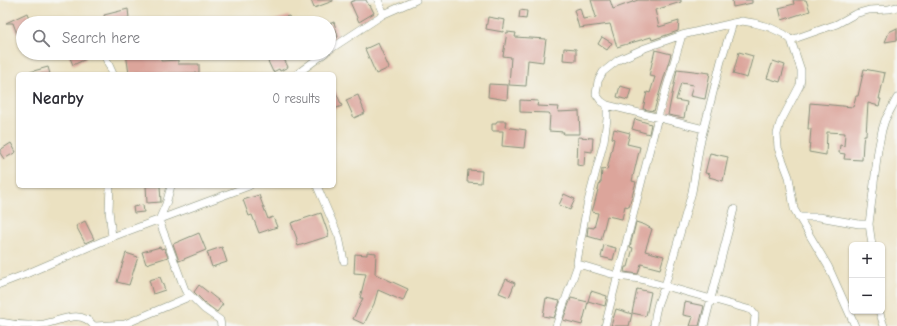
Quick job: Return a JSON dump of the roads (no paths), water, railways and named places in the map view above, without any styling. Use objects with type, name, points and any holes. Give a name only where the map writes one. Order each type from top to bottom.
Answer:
[{"type":"street","points":[[378,0],[384,14]]},
{"type":"street","points":[[336,45],[384,14],[416,0]]},
{"type":"street","points":[[791,40],[837,24],[855,14],[869,10],[890,9],[897,7]]},
{"type":"street","points":[[704,129],[607,105],[601,101],[596,94],[598,81],[604,72],[618,60],[645,48],[682,35],[742,21],[754,23],[784,34],[791,40],[801,70],[801,77],[800,85],[780,123],[777,134],[778,148],[789,177],[792,203],[798,216],[828,266],[855,326]]},
{"type":"street","points":[[654,326],[655,311],[665,286],[692,192],[700,144],[721,61],[733,23]]},
{"type":"street","points":[[605,326],[658,117],[682,35]]},
{"type":"street","points":[[107,60],[112,72]]},
{"type":"street","points":[[300,72],[316,60]]},
{"type":"street","points":[[872,242],[869,224],[882,130],[885,120],[897,98]]},
{"type":"street","points":[[556,326],[578,264],[576,259],[587,205],[604,141],[607,105]]},
{"type":"street","points":[[110,188],[109,210],[112,237]]},
{"type":"street","points":[[170,188],[166,204],[159,220],[181,282],[185,290],[204,309],[220,320],[221,326]]},
{"type":"street","points":[[0,284],[112,237],[244,188]]},
{"type":"street","points":[[318,188],[339,237],[344,261]]},
{"type":"street","points":[[704,326],[734,209]]},
{"type":"street","points":[[798,216],[819,217],[858,224],[869,224]]},
{"type":"street","points":[[578,264],[618,276],[640,279],[751,310],[755,315],[754,326]]},
{"type":"street","points":[[0,322],[12,324],[43,324],[59,319],[79,317],[90,321],[95,326],[125,324],[191,296]]},
{"type":"street","points":[[880,314],[884,326]]}]
